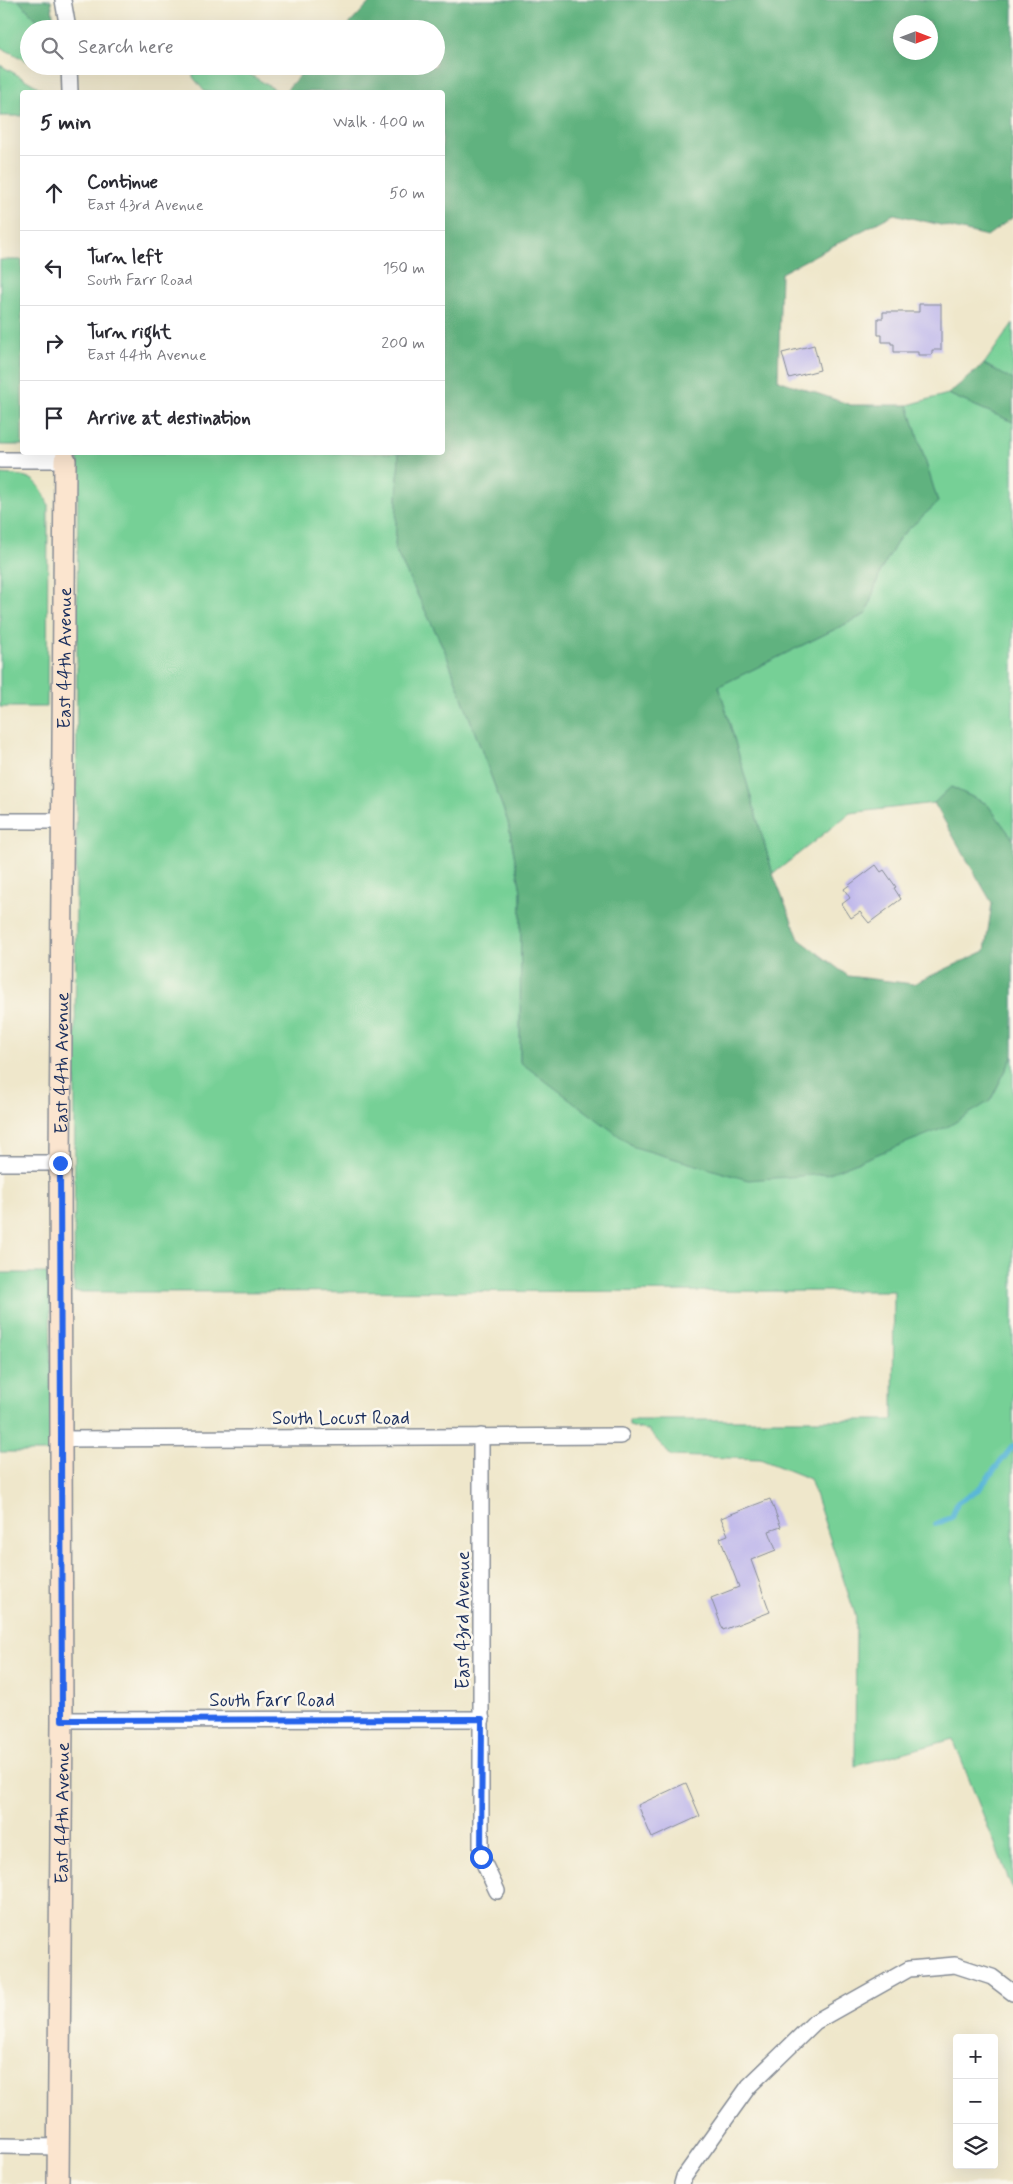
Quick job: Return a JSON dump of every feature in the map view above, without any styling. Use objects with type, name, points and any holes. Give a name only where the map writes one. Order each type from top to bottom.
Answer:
[{"type":"street","points":[[63,0],[66,20]]},
{"type":"street","points":[[69,75],[70,90]]},
{"type":"street","points":[[0,460],[65,456]]},
{"type":"street","name":"East 44th Avenue","points":[[58,2184],[62,1720],[61,821],[65,456]]},
{"type":"street","points":[[0,821],[61,821]]},
{"type":"street","points":[[0,1163],[60,1163]]},
{"type":"street","name":"East 43rd Avenue","points":[[481,1436],[481,1857],[497,1891]]},
{"type":"street","name":"South Locust Road","points":[[61,1439],[622,1436]]},
{"type":"street","name":"South Farr Road","points":[[62,1720],[482,1719]]},
{"type":"street","points":[[682,2184],[684,2177],[749,2086],[815,2022],[909,1969],[955,1965],[992,1977],[1013,1993]]},
{"type":"street","points":[[0,2146],[59,2147]]},
{"type":"green space","points":[[0,0],[18,0],[37,20],[20,20],[20,57],[0,47]]},
{"type":"green space","points":[[18,0],[51,0],[54,20],[37,20]]},
{"type":"green space","points":[[372,0],[1013,0],[1012,218],[987,236],[894,214],[781,273],[778,380],[851,405],[908,405],[938,502],[900,537],[881,570],[866,614],[719,686],[773,874],[799,939],[848,976],[913,984],[985,951],[992,903],[934,803],[951,787],[987,804],[1013,839],[1013,1056],[990,1101],[949,1126],[827,1174],[748,1180],[634,1147],[520,1062],[521,891],[508,822],[445,651],[395,549],[399,455],[445,455],[445,90],[286,90],[300,75],[445,75],[445,20],[353,20]]},
{"type":"green space","points":[[0,65],[44,90],[20,90],[20,116],[0,116]]},
{"type":"green space","points":[[193,75],[251,75],[276,90],[203,90]]},
{"type":"green space","points":[[0,260],[20,260],[20,445],[0,445]]},
{"type":"green space","points":[[1013,323],[1013,380],[1012,380],[984,364]]},
{"type":"green space","points":[[984,364],[1013,380],[1013,422],[948,394]]},
{"type":"green space","points":[[948,394],[1013,422],[1013,839],[987,804],[951,787],[934,803],[850,813],[773,874],[719,686],[866,614],[881,570],[900,537],[938,502],[908,405]]},
{"type":"green space","points":[[78,455],[399,455],[395,549],[445,651],[508,822],[521,891],[520,1062],[990,1101],[1013,1056],[1013,1890],[953,1739],[855,1766],[856,1617],[810,1479],[760,1459],[671,1456],[649,1431],[629,1426],[629,1420],[893,1420],[894,1291],[74,1292]]},
{"type":"green space","points":[[0,474],[18,475],[36,482],[48,504],[47,707],[0,707]]},
{"type":"green space","points":[[0,1273],[47,1273],[50,1293],[52,1452],[0,1452]]},
{"type":"building","points":[[919,304],[941,304],[941,350],[932,350],[932,355],[918,355],[918,352],[894,352],[894,344],[882,342],[882,335],[878,335],[878,318],[883,318],[883,312],[919,312]]},
{"type":"building","points":[[814,345],[820,370],[789,378],[782,353]]},
{"type":"building","points":[[876,865],[881,872],[884,870],[896,887],[894,888],[901,899],[869,923],[860,912],[851,918],[842,904],[850,898],[844,889]]},
{"type":"building","points":[[770,1499],[781,1527],[769,1531],[776,1550],[751,1560],[770,1612],[723,1630],[711,1598],[739,1587],[720,1538],[728,1535],[721,1518]]},
{"type":"building","points":[[686,1783],[700,1816],[652,1838],[638,1805]]},
{"type":"waterway","points":[[936,1524],[952,1517],[957,1503],[979,1489],[1013,1446]]},
{"type":"route","points":[[60,1163],[62,1720],[482,1719],[481,1857]]}]
